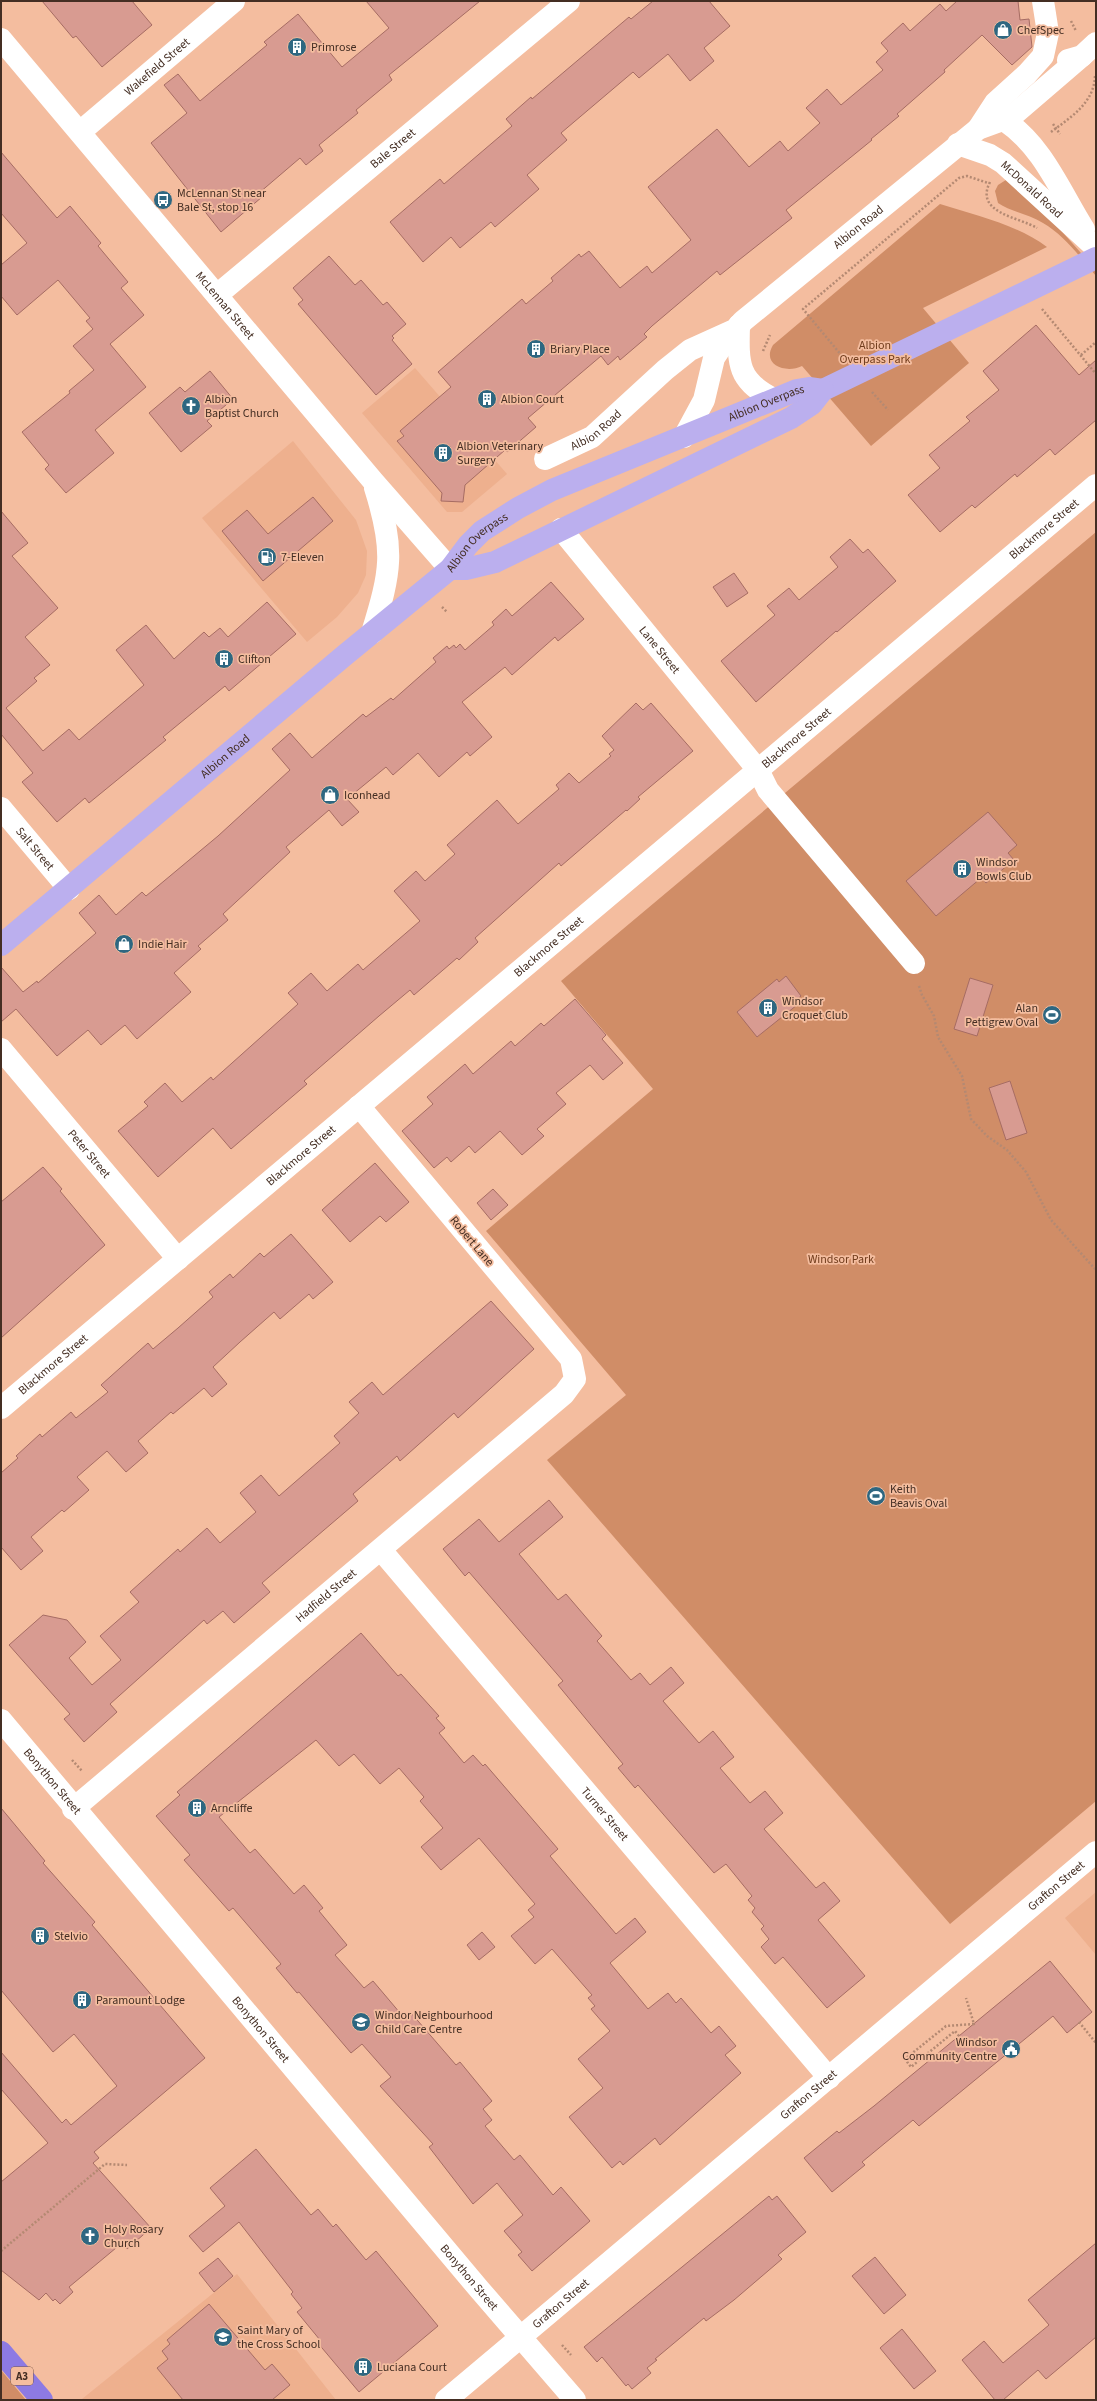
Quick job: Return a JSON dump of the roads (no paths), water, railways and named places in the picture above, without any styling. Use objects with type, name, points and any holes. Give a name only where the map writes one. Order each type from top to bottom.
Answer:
[{"type":"highway","name":"A3","points":[[1,2352],[42,2400]]},
{"type":"main road","name":"Albion Overpass","points":[[450,569],[466,569],[490,563],[561,529],[791,418],[812,404],[823,390],[1096,258]]},
{"type":"main road","name":"Albion Overpass","points":[[450,569],[478,535],[518,508],[552,490],[802,388],[823,390]]},
{"type":"main road","name":"Albion Road","points":[[1,945],[450,569]]},
{"type":"street","name":"Wakefield Street","points":[[80,132],[234,1]]},
{"type":"street","name":"Bale Street","points":[[217,295],[569,1]]},
{"type":"street","points":[[1043,1],[1048,33],[1045,53]]},
{"type":"street","name":"McLennan Street","points":[[1,39],[373,481],[450,569]]},
{"type":"street","name":"Albion Road","points":[[978,129],[995,103],[1027,74],[1045,53],[1065,60],[1089,49]]},
{"type":"street","name":"Albion Road","points":[[545,459],[592,437],[665,370],[690,350],[720,338],[739,325],[958,144],[978,129],[1004,120],[1018,111],[1089,49]]},
{"type":"street","name":"McDonald Road","points":[[1004,120],[1033,146],[1096,248]]},
{"type":"street","name":"McDonald Road","points":[[958,144],[990,154],[1003,163],[1096,248]]},
{"type":"street","points":[[739,325],[739,357],[742,372],[755,388],[774,399]]},
{"type":"street","name":"Albion Road","points":[[684,437],[704,400],[714,358],[739,325]]},
{"type":"street","points":[[372,633],[386,588],[390,561],[384,518],[373,481]]},
{"type":"street","name":"Blackmore Street","points":[[1,1408],[1096,485]]},
{"type":"street","name":"Lane Street","points":[[561,529],[758,770],[768,790],[914,964]]},
{"type":"street","name":"Salt Street","points":[[1,808],[69,889]]},
{"type":"street","name":"Peter Street","points":[[1,1049],[178,1259]]},
{"type":"street","name":"Robert Lane","points":[[359,1106],[571,1360],[575,1379]]},
{"type":"street","name":"Hadfield Street","points":[[73,1809],[564,1394],[575,1379]]},
{"type":"street","name":"Turner Street","points":[[381,1550],[829,2078]]},
{"type":"street","name":"Bonython Street","points":[[1,1720],[73,1809],[521,2337]]},
{"type":"street","name":"Grafton Street","points":[[446,2400],[1096,1852]]},
{"type":"street","name":"Grafton Street","points":[[521,2337],[575,2400]]},
{"type":"place","name":"ChefSpec","points":[[1003,30]]},
{"type":"place","name":"Primrose","points":[[297,47]]},
{"type":"place","name":"McLennan St near Bale St, stop 16","points":[[163,200]]},
{"type":"place","name":"Briary Place","points":[[536,349]]},
{"type":"place","name":"Albion Court","points":[[487,399]]},
{"type":"place","name":"Albion Baptist Church","points":[[191,406]]},
{"type":"place","name":"Albion Veterinary Surgery","points":[[443,453]]},
{"type":"place","name":"7-Eleven","points":[[267,557]]},
{"type":"place","name":"Clifton","points":[[224,659]]},
{"type":"place","name":"Iconhead","points":[[330,795]]},
{"type":"place","name":"Windsor Bowls Club","points":[[962,869]]},
{"type":"place","name":"Indie Hair","points":[[124,944]]},
{"type":"place","name":"Windsor Croquet Club","points":[[768,1008]]},
{"type":"place","name":"Alan Pettigrew Oval","points":[[1052,1015]]},
{"type":"place","name":"Keith Beavis Oval","points":[[876,1496]]},
{"type":"place","name":"Arncliffe","points":[[197,1808]]},
{"type":"place","name":"Stelvio","points":[[40,1936]]},
{"type":"place","name":"Paramount Lodge","points":[[82,2000]]},
{"type":"place","name":"Windor Neighbourhood Child Care Centre","points":[[361,2022]]},
{"type":"place","name":"Windsor Community Centre","points":[[1011,2049]]},
{"type":"place","name":"Holy Rosary Church","points":[[90,2236]]},
{"type":"place","name":"Saint Mary of the Cross School","points":[[223,2337]]},
{"type":"place","name":"Luciana Court","points":[[363,2367]]},
{"type":"park label","name":"Albion Overpass Park","points":[[875,352]]},
{"type":"park label","name":"Windsor Park","points":[[841,1259]]}]
